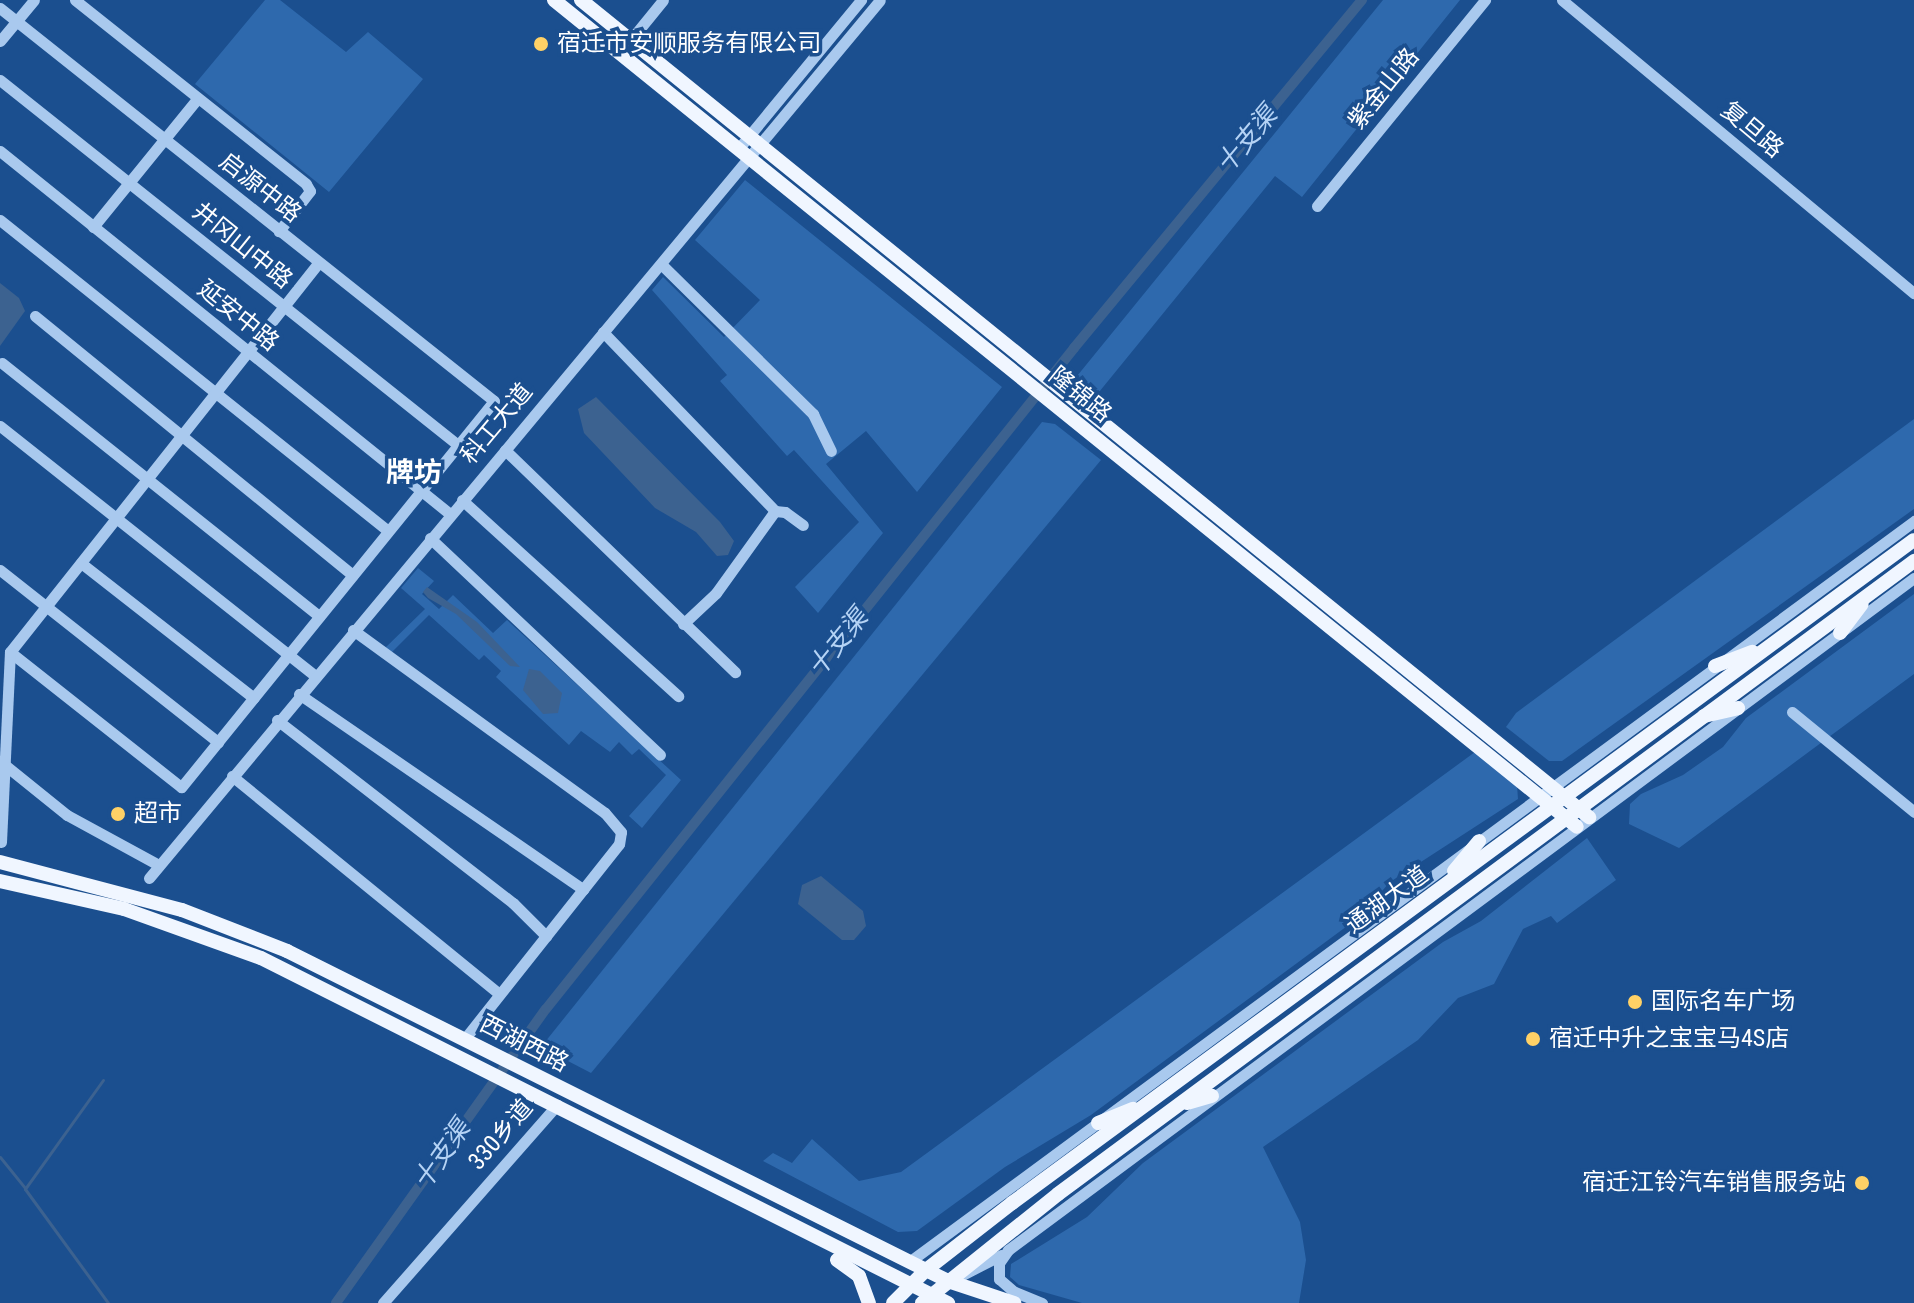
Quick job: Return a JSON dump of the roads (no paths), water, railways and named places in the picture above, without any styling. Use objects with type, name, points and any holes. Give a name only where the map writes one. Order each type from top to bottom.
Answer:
[{"type":"main road","name":"隆锦路","points":[[554,0],[1004,354],[1571,822]]},
{"type":"main road","name":"隆锦路","points":[[581,0],[756,139],[1004,354]]},
{"type":"main road","name":"隆锦路","points":[[1078,414],[1584,812]]},
{"type":"main road","name":"通湖大道","points":[[893,1303],[926,1270],[1441,888],[1558,792],[1771,645],[1914,540]]},
{"type":"main road","name":"通湖大道","points":[[925,1301],[1175,1107],[1571,822],[1696,718],[1914,561]]},
{"type":"main road","points":[[1840,633],[1871,592]]},
{"type":"main road","points":[[1715,666],[1771,645]]},
{"type":"main road","points":[[1696,718],[1738,708]]},
{"type":"main road","points":[[1441,888],[1479,841]]},
{"type":"main road","name":"西湖西路","points":[[0,862],[182,910],[287,951],[948,1281],[1014,1303]]},
{"type":"main road","name":"西湖西路","points":[[0,881],[124,909],[202,935],[316,983],[909,1287],[925,1301],[950,1303]]},
{"type":"main road","points":[[1175,1107],[1212,1096]]},
{"type":"main road","points":[[1098,1123],[1152,1101]]},
{"type":"main road","points":[[730,1197],[758,1218],[849,1267],[866,1287],[869,1303]]},
{"type":"main road","points":[[948,1281],[950,1303]]},
{"type":"street","points":[[0,41],[34,0]]},
{"type":"street","points":[[75,0],[306,184],[310,191],[279,231]]},
{"type":"street","points":[[620,53],[663,0]]},
{"type":"street","name":"科工大道","points":[[149,878],[314,675],[661,264],[861,0]]},
{"type":"street","name":"科工大道","points":[[756,139],[880,0]]},
{"type":"street","name":"紫金山路","points":[[1317,206],[1485,0]]},
{"type":"street","name":"复旦路","points":[[1562,0],[1914,293]]},
{"type":"street","name":"启源中路","points":[[0,8],[494,401],[458,445]]},
{"type":"street","name":"井冈山中路","points":[[0,80],[458,445]]},
{"type":"street","points":[[93,227],[198,98]]},
{"type":"street","name":"延安中路","points":[[0,151],[450,514]]},
{"type":"street","points":[[0,220],[388,531]]},
{"type":"street","points":[[1,842],[2,762],[10,652],[318,263]]},
{"type":"street","points":[[661,264],[813,414],[831,451]]},
{"type":"street","points":[[35,316],[353,575]]},
{"type":"street","points":[[603,332],[775,511],[785,512],[803,525]]},
{"type":"street","points":[[2,363],[319,616]]},
{"type":"street","points":[[0,426],[314,675]]},
{"type":"street","points":[[10,652],[181,787],[458,445]]},
{"type":"street","points":[[505,450],[735,672]]},
{"type":"street","points":[[462,500],[678,696]]},
{"type":"street","points":[[683,624],[716,593],[775,511]]},
{"type":"street","points":[[1558,792],[1715,666],[1914,521]]},
{"type":"street","points":[[430,538],[660,755]]},
{"type":"street","points":[[81,563],[254,698]]},
{"type":"street","points":[[0,570],[218,742]]},
{"type":"street","points":[[1584,812],[1738,708],[1914,578]]},
{"type":"street","points":[[353,630],[617,823],[619,844],[465,1038]]},
{"type":"street","points":[[299,694],[583,889]]},
{"type":"street","points":[[1914,804],[1794,710],[1914,812]]},
{"type":"street","points":[[277,720],[513,903],[546,936]]},
{"type":"street","points":[[2,762],[67,815],[155,863]]},
{"type":"street","points":[[232,776],[499,994]]},
{"type":"street","points":[[909,1262],[1479,841],[1546,801]]},
{"type":"street","points":[[948,1281],[1008,1250],[1571,822]]},
{"type":"street","name":"330乡道","points":[[383,1303],[557,1105]]},
{"type":"street","points":[[1008,1250],[999,1263],[999,1279],[1013,1291],[1042,1303]]},
{"type":"waterway","name":"十支渠","points":[[336,1303],[546,1009],[1074,348],[1362,0]]},
{"type":"waterway","points":[[103,1080],[25,1189],[108,1303]]},
{"type":"waterway","points":[[0,1157],[25,1188]]},
{"type":"place","name":"宿迁市安顺服务有限公司","points":[[541,44]]},
{"type":"place","name":"超市","points":[[118,814]]},
{"type":"place","name":"国际名车广场","points":[[1635,1002]]},
{"type":"place","name":"宿迁中升之宝宝马4S店","points":[[1533,1039]]},
{"type":"place","name":"宿迁江铃汽车销售服务站","points":[[1862,1183]]},
{"type":"district","name":"牌坊","points":[[414,473]]}]
